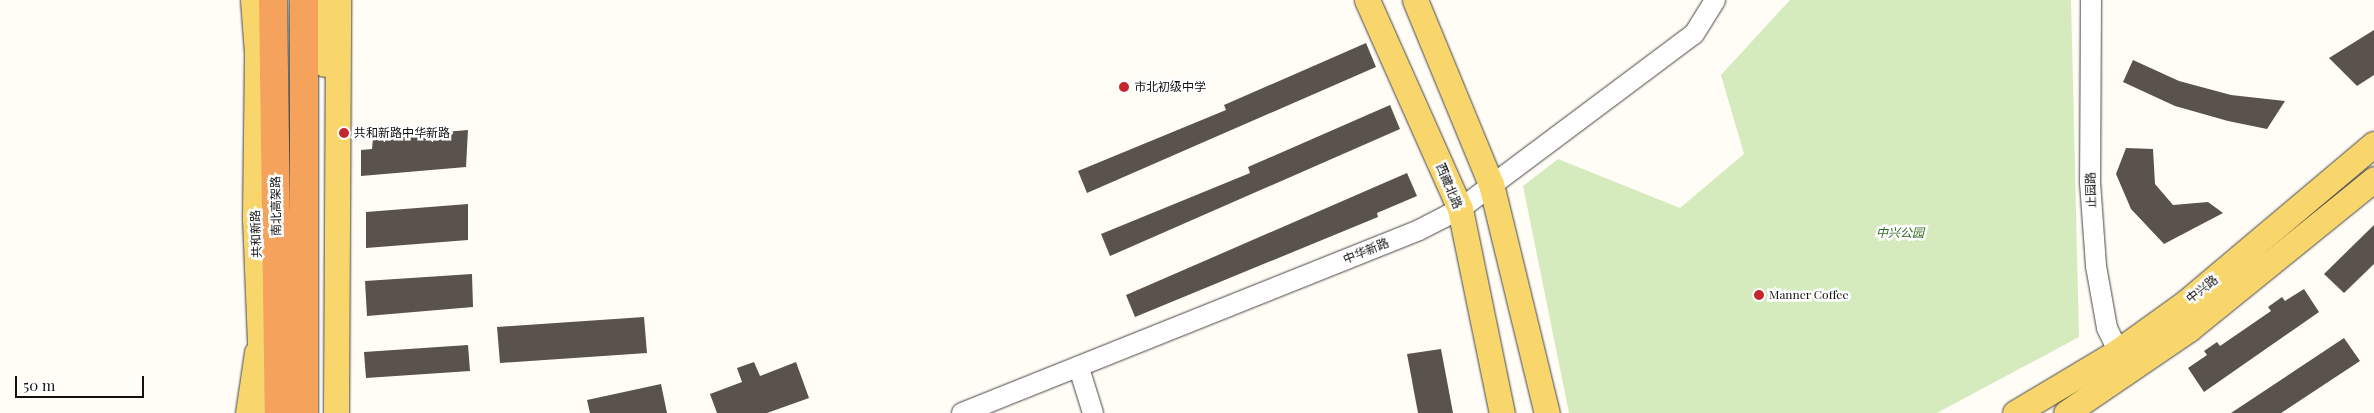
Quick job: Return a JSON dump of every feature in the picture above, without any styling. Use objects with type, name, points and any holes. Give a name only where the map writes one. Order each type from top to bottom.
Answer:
[{"type":"highway","name":"南北高架路","points":[[273,0],[279,413]]},
{"type":"highway","points":[[304,0],[304,413]]},
{"type":"main road","name":"共和新路","points":[[253,0],[257,53],[255,218],[260,341],[268,413]]},
{"type":"main road","name":"共和新路","points":[[257,53],[268,0]]},
{"type":"main road","points":[[319,0],[325,81],[336,115]]},
{"type":"main road","points":[[336,413],[338,0]]},
{"type":"main road","name":"西藏北路","points":[[1367,0],[1460,209],[1502,413]]},
{"type":"main road","points":[[1415,0],[1492,184],[1547,413]]},
{"type":"main road","name":"中兴路","points":[[2015,413],[2117,352],[2242,257],[2374,144]]},
{"type":"main road","name":"中兴路","points":[[2066,413],[2130,373],[2281,259],[2374,179]]},
{"type":"main road","points":[[248,413],[260,341]]},
{"type":"street","name":"中华新路","points":[[962,413],[1079,368],[1419,230],[1460,209],[1694,34],[1715,0]]},
{"type":"street","name":"止园路","points":[[2090,0],[2093,232],[2101,304],[2117,352],[2130,373]]},
{"type":"street","points":[[1079,368],[1093,413]]},
{"type":"green space","name":"中兴公园","points":[[1790,0],[2071,0],[2079,337],[1937,413],[1569,413],[1523,186],[1558,159],[1680,208],[1744,154],[1721,75]]},
{"type":"building","points":[[2374,30],[2374,75],[2357,86],[2329,58]]},
{"type":"building","points":[[1366,43],[1376,67],[1087,193],[1078,171],[1226,110],[1224,105]]},
{"type":"building","points":[[2133,60],[2179,81],[2231,95],[2285,101],[2267,129],[2228,121],[2175,106],[2123,82]]},
{"type":"building","points":[[1390,105],[1400,129],[1110,256],[1101,234],[1250,173],[1248,167]]},
{"type":"building","points":[[468,130],[466,167],[361,176],[361,150],[372,149],[373,138]]},
{"type":"building","points":[[2126,148],[2153,149],[2155,184],[2173,205],[2208,202],[2223,213],[2164,244],[2131,209],[2116,174]]},
{"type":"building","points":[[1407,173],[1417,196],[1377,213],[1378,217],[1135,317],[1126,295]]},
{"type":"building","points":[[468,204],[468,240],[366,248],[366,212]]},
{"type":"building","points":[[2374,225],[2374,264],[2344,293],[2324,274]]},
{"type":"building","points":[[472,274],[473,307],[367,316],[365,281]]},
{"type":"building","points":[[2304,289],[2319,312],[2204,392],[2188,368],[2207,355],[2204,351],[2217,342],[2220,346],[2271,311],[2268,307],[2282,297],[2285,301]]},
{"type":"building","points":[[644,317],[647,353],[500,363],[497,327]]},
{"type":"building","points":[[2344,338],[2360,361],[2281,413],[2231,413]]},
{"type":"building","points":[[468,345],[470,371],[366,378],[364,352]]},
{"type":"building","points":[[1441,349],[1453,413],[1418,413],[1407,354]]},
{"type":"building","points":[[754,362],[760,376],[796,362],[809,398],[767,413],[717,413],[710,394],[742,382],[737,368]]},
{"type":"building","points":[[661,384],[667,413],[590,413],[587,400]]},
{"type":"place","name":"市北初级中学","points":[[1124,87]]},
{"type":"place","name":"共和新路中华新路","points":[[344,133]]},
{"type":"place","name":"Manner Coffee","points":[[1759,295]]}]
